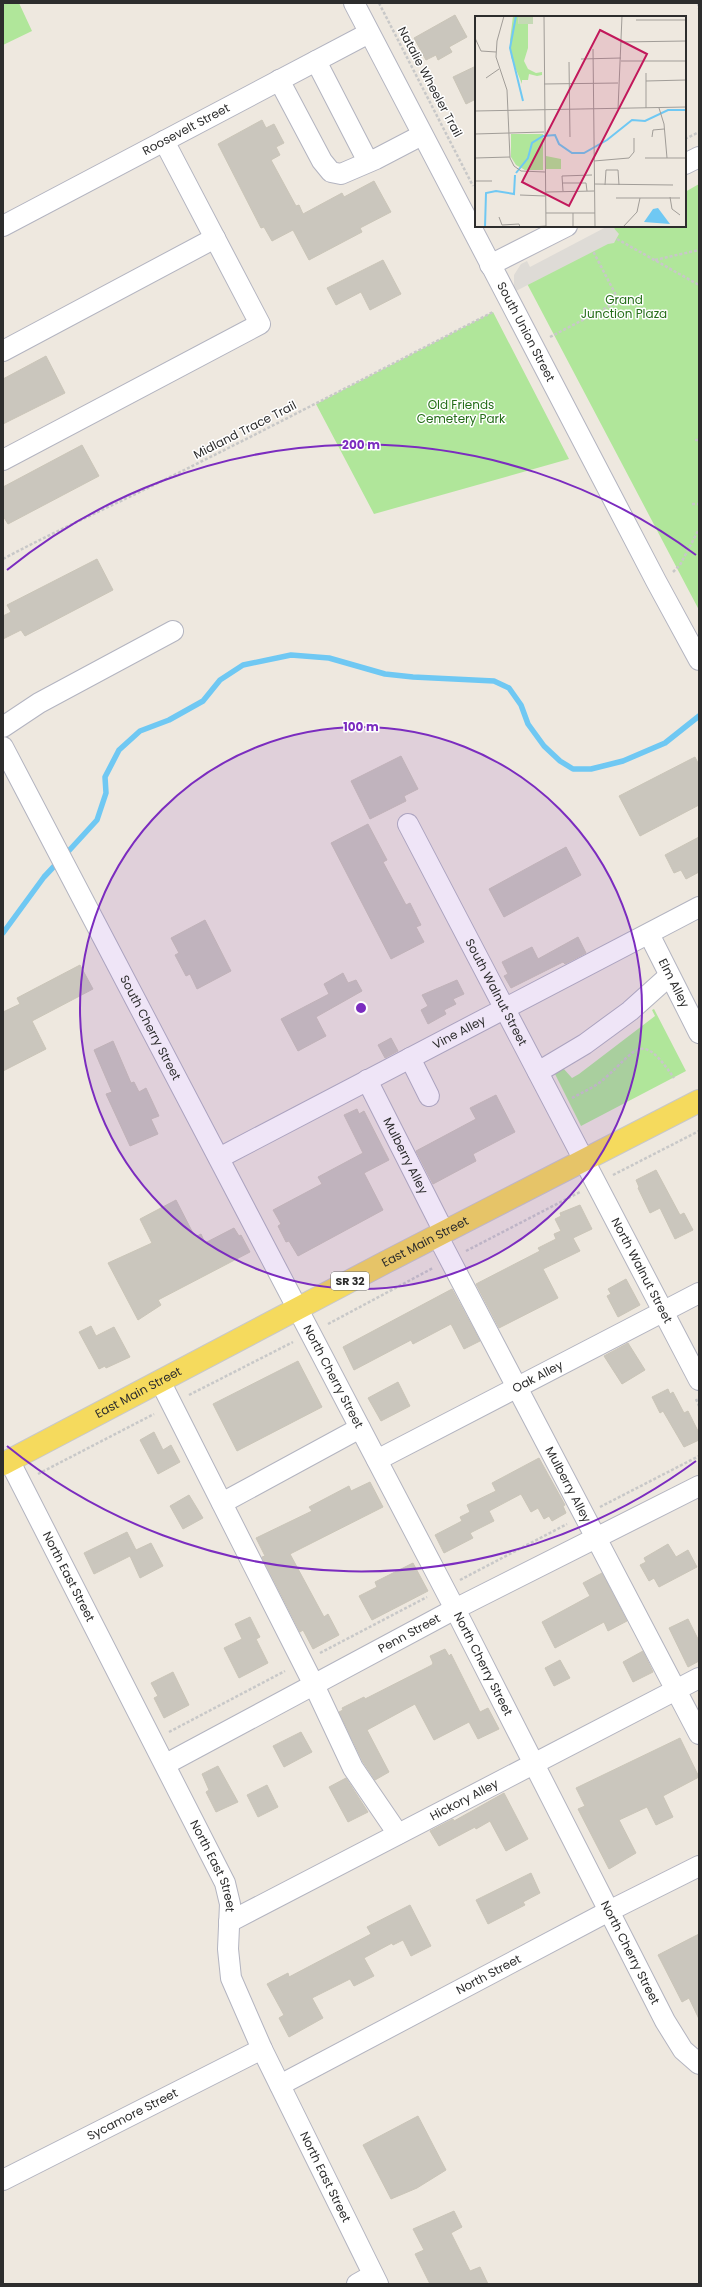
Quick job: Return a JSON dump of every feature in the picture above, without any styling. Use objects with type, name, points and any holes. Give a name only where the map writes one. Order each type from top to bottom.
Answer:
[{"type":"main road","name":"East Main Street","points":[[6,1462],[440,1234],[699,1101]]},
{"type":"street","name":"South Union Street","points":[[354,3],[490,265],[699,660]]},
{"type":"street","name":"Roosevelt Street","points":[[3,226],[369,33]]},
{"type":"street","points":[[316,61],[365,156],[371,160]]},
{"type":"street","points":[[279,80],[322,161],[331,172],[341,174],[371,160],[376,160],[422,135]]},
{"type":"street","points":[[3,460],[260,324],[164,141]]},
{"type":"street","points":[[686,164],[699,157]]},
{"type":"street","points":[[490,265],[565,227]]},
{"type":"street","points":[[3,351],[215,238]]},
{"type":"street","points":[[3,727],[39,703],[173,631]]},
{"type":"street","name":"South Cherry Street","points":[[3,747],[298,1309]]},
{"type":"street","name":"South Walnut Street","points":[[408,824],[584,1160]]},
{"type":"street","name":"Vine Alley","points":[[219,1158],[699,907]]},
{"type":"street","name":"Elm Alley","points":[[648,934],[699,1033]]},
{"type":"street","points":[[538,1072],[585,1044],[630,1011],[670,976]]},
{"type":"street","points":[[410,1058],[429,1096]]},
{"type":"street","name":"Mulberry Alley","points":[[367,1080],[440,1234],[450,1260],[677,1689],[699,1734]]},
{"type":"street","name":"North Walnut Street","points":[[584,1160],[699,1380]]},
{"type":"street","name":"Oak Alley","points":[[377,1460],[699,1292]]},
{"type":"street","name":"North Cherry Street","points":[[298,1309],[444,1589],[665,2021],[683,2050],[699,2064]]},
{"type":"street","points":[[160,1382],[314,1685],[353,1768],[398,1834]]},
{"type":"street","points":[[222,1503],[360,1428]]},
{"type":"street","name":"North East Street","points":[[6,1462],[166,1764],[225,1883],[230,1895],[228,1949],[231,1978],[262,2049],[280,2085],[369,2281]]},
{"type":"street","name":"Penn Street","points":[[166,1764],[454,1609],[699,1486]]},
{"type":"street","name":"Hickory Alley","points":[[229,1922],[699,1678]]},
{"type":"street","name":"North Street","points":[[280,2085],[609,1911],[699,1866]]},
{"type":"street","name":"Sycamore Street","points":[[3,2180],[262,2049]]},
{"type":"path","name":"Natalie Wheeler Trail","points":[[378,3],[475,190]]},
{"type":"path","points":[[698,3],[699,9]]},
{"type":"path","points":[[686,138],[699,132]]},
{"type":"path","points":[[617,239],[699,284]]},
{"type":"path","points":[[654,260],[699,250]]},
{"type":"path","points":[[550,336],[618,301],[593,251]]},
{"type":"path","name":"Midland Trace Trail","points":[[3,558],[49,534],[164,480],[309,408],[493,312]]},
{"type":"path","points":[[692,504],[699,504]]},
{"type":"path","points":[[656,581],[674,571],[680,565],[699,528]]},
{"type":"path","points":[[566,1101],[599,1083],[626,1056],[640,1049],[650,1050],[658,1056],[674,1078]]},
{"type":"path","points":[[33,1477],[699,1131]]},
{"type":"path","points":[[164,1734],[699,1456]]},
{"type":"green space","points":[[3,3],[19,3],[32,31],[3,45]]},
{"type":"green space","name":"Grand Junction Plaza","points":[[699,184],[699,610],[523,276],[617,227],[686,227],[686,191]]},
{"type":"green space","name":"Old Friends Cemetery Park","points":[[493,312],[569,459],[374,514],[316,404]]},
{"type":"green space","points":[[654,1009],[686,1071],[581,1126],[554,1072],[563,1068],[572,1078],[579,1074],[655,1016],[652,1010]]},
{"type":"shaded area","points":[[606,227],[613,227],[619,234],[614,243],[608,244],[514,292],[514,275],[521,264],[527,261],[530,267]]},
{"type":"building","points":[[455,15],[467,37],[449,47],[452,52],[438,60],[436,55],[426,60],[414,38]]},
{"type":"building","points":[[475,66],[475,100],[466,104],[453,77]]},
{"type":"building","points":[[262,120],[266,128],[274,124],[284,143],[276,147],[280,155],[271,160],[296,206],[299,205],[303,214],[342,193],[344,197],[374,181],[391,212],[360,228],[362,232],[309,260],[293,230],[272,241],[264,227],[261,228],[218,144]]},
{"type":"building","points":[[383,260],[401,294],[370,310],[361,292],[336,305],[327,288]]},
{"type":"building","points":[[46,356],[65,393],[3,424],[3,379]]},
{"type":"building","points":[[82,445],[99,476],[8,524],[3,516],[3,487]]},
{"type":"building","points":[[97,559],[113,590],[25,636],[21,630],[3,639],[3,616],[11,612],[7,605]]},
{"type":"building","points":[[401,756],[418,789],[404,796],[406,801],[370,819],[351,781]]},
{"type":"building","points":[[695,757],[699,765],[699,805],[640,836],[619,796]]},
{"type":"building","points":[[368,824],[387,860],[383,862],[406,905],[410,903],[421,925],[416,927],[424,942],[391,959],[331,843]]},
{"type":"building","points":[[699,837],[699,872],[686,879],[681,870],[674,873],[665,855]]},
{"type":"building","points":[[566,847],[581,875],[504,917],[489,889]]},
{"type":"building","points":[[205,920],[231,971],[197,989],[190,974],[186,976],[175,955],[179,953],[171,938]]},
{"type":"building","points":[[578,937],[586,953],[565,964],[563,962],[511,988],[504,976],[508,974],[502,962],[532,947],[538,959]]},
{"type":"building","points":[[80,965],[93,989],[32,1021],[46,1049],[3,1071],[3,1012],[20,1004],[17,998]]},
{"type":"building","points":[[343,973],[348,983],[356,980],[362,991],[316,1017],[326,1036],[298,1051],[281,1019],[329,994],[324,984]]},
{"type":"building","points":[[457,980],[464,994],[453,999],[456,1004],[444,1010],[446,1014],[428,1024],[421,1010],[428,1006],[422,995]]},
{"type":"building","points":[[391,1038],[398,1051],[385,1058],[378,1045]]},
{"type":"building","points":[[113,1041],[131,1083],[134,1082],[139,1092],[146,1088],[159,1116],[151,1119],[158,1134],[130,1146],[106,1094],[112,1092],[94,1050]]},
{"type":"building","points":[[496,1095],[515,1132],[473,1154],[476,1161],[433,1184],[416,1151],[476,1119],[470,1108]]},
{"type":"building","points":[[357,1109],[359,1114],[364,1111],[389,1160],[364,1173],[383,1210],[298,1256],[289,1241],[286,1242],[278,1226],[281,1224],[273,1210],[322,1184],[318,1177],[363,1153],[344,1115]]},
{"type":"building","points":[[656,1170],[680,1215],[684,1213],[693,1230],[675,1239],[660,1208],[650,1213],[638,1188],[639,1187],[636,1180]]},
{"type":"building","points":[[176,1200],[195,1237],[201,1234],[205,1243],[234,1228],[239,1236],[241,1235],[250,1252],[158,1300],[161,1305],[138,1320],[108,1263],[152,1243],[140,1219]]},
{"type":"building","points":[[580,1205],[592,1229],[573,1238],[580,1251],[543,1269],[558,1298],[499,1328],[476,1284],[540,1251],[538,1248],[556,1239],[554,1234],[561,1231],[555,1219],[561,1216],[560,1213]]},
{"type":"building","points":[[626,1279],[640,1305],[618,1317],[607,1296],[611,1294],[608,1289]]},
{"type":"building","points":[[452,1289],[480,1341],[464,1349],[451,1324],[413,1344],[411,1340],[354,1370],[343,1347]]},
{"type":"building","points":[[91,1326],[96,1336],[114,1327],[130,1357],[106,1368],[105,1366],[99,1369],[79,1332]]},
{"type":"building","points":[[628,1343],[645,1370],[622,1384],[604,1356]]},
{"type":"building","points":[[298,1361],[322,1407],[237,1451],[213,1404]]},
{"type":"building","points":[[398,1382],[410,1406],[381,1421],[368,1398]]},
{"type":"building","points":[[668,1389],[670,1394],[673,1392],[684,1413],[688,1411],[699,1433],[699,1440],[684,1447],[663,1411],[660,1413],[652,1397]]},
{"type":"building","points":[[154,1432],[163,1450],[171,1445],[180,1462],[158,1474],[140,1440]]},
{"type":"building","points":[[539,1458],[565,1505],[563,1506],[566,1513],[552,1521],[549,1516],[544,1519],[538,1508],[531,1512],[521,1494],[489,1511],[494,1521],[470,1533],[473,1538],[444,1553],[435,1535],[462,1521],[460,1517],[470,1512],[467,1505],[496,1491],[492,1483]]},
{"type":"building","points":[[370,1482],[383,1507],[290,1554],[324,1617],[328,1614],[339,1635],[313,1649],[303,1630],[300,1632],[262,1557],[265,1556],[256,1538],[312,1511],[309,1507],[349,1486],[351,1491]]},
{"type":"building","points":[[189,1495],[203,1518],[183,1529],[170,1506]]},
{"type":"building","points":[[127,1532],[136,1550],[151,1543],[163,1566],[140,1578],[130,1556],[94,1574],[84,1553]]},
{"type":"building","points":[[668,1544],[676,1557],[688,1550],[697,1567],[659,1587],[654,1578],[649,1581],[640,1565],[646,1562],[644,1558]]},
{"type":"building","points":[[413,1563],[428,1591],[372,1620],[359,1596],[377,1587],[375,1582]]},
{"type":"building","points":[[602,1573],[627,1621],[608,1631],[604,1622],[555,1648],[542,1622],[590,1596],[583,1583]]},
{"type":"building","points":[[250,1617],[260,1637],[256,1639],[268,1663],[239,1678],[224,1648],[242,1639],[235,1624]]},
{"type":"building","points":[[688,1619],[699,1641],[699,1661],[688,1667],[669,1628]]},
{"type":"building","points":[[445,1649],[449,1656],[451,1654],[480,1712],[488,1708],[499,1729],[478,1739],[469,1722],[434,1740],[415,1704],[367,1730],[389,1772],[375,1780],[363,1762],[339,1712],[343,1710],[342,1708],[364,1697],[365,1699],[432,1665],[433,1663],[430,1656]]},
{"type":"building","points":[[643,1651],[653,1672],[633,1682],[623,1662]]},
{"type":"building","points":[[560,1660],[570,1678],[554,1686],[545,1668]]},
{"type":"building","points":[[173,1672],[189,1705],[164,1718],[154,1698],[158,1696],[151,1683]]},
{"type":"building","points":[[301,1732],[312,1752],[284,1767],[273,1746]]},
{"type":"building","points":[[680,1738],[699,1777],[663,1796],[673,1817],[656,1825],[647,1807],[619,1820],[636,1853],[609,1869],[578,1809],[585,1806],[576,1788]]},
{"type":"building","points":[[218,1766],[238,1802],[216,1812],[206,1792],[209,1790],[202,1774]]},
{"type":"building","points":[[346,1778],[368,1812],[348,1822],[329,1787]]},
{"type":"building","points":[[267,1785],[278,1807],[258,1817],[247,1795]]},
{"type":"building","points":[[504,1793],[528,1839],[506,1851],[490,1821],[476,1829],[475,1827],[439,1846],[430,1831],[453,1819],[454,1821]]},
{"type":"building","points":[[531,1873],[540,1893],[523,1902],[525,1905],[488,1924],[476,1900]]},
{"type":"building","points":[[410,1905],[431,1946],[411,1956],[403,1940],[393,1945],[392,1943],[364,1958],[374,1976],[354,1986],[350,1979],[312,1998],[323,2018],[289,2037],[279,2018],[284,2015],[267,1984],[288,1973],[289,1977],[371,1934],[367,1927]]},
{"type":"building","points":[[699,1934],[699,2019],[689,1998],[682,2002],[658,1955]]},
{"type":"building","points":[[418,2116],[446,2170],[417,2188],[391,2199],[363,2145]]},
{"type":"building","points":[[454,2211],[462,2227],[451,2233],[470,2271],[480,2267],[488,2284],[430,2284],[415,2254],[424,2250],[413,2229]]},
{"type":"waterway","points":[[65,855],[97,820],[106,793],[105,777],[119,750],[140,731],[169,720],[203,701],[220,680],[243,665],[291,655],[329,658],[385,674],[494,681],[509,688],[521,705],[528,724],[544,746],[560,761],[573,769],[591,769],[623,761],[665,743],[699,716]]},
{"type":"waterway","points":[[3,933],[44,877],[59,861]]}]
